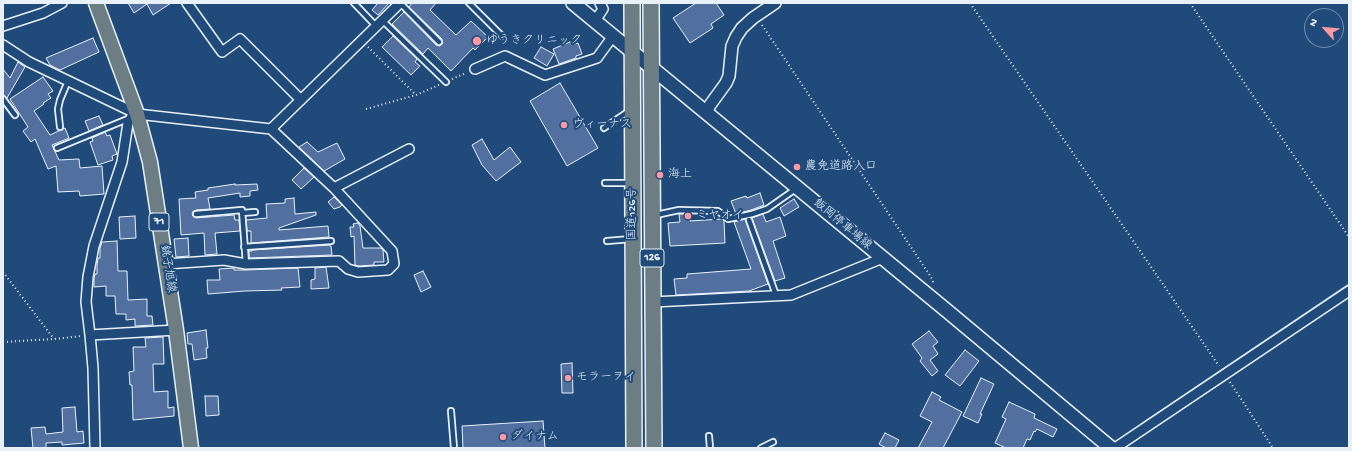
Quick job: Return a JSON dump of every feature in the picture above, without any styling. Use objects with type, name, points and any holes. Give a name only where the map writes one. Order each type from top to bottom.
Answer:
[{"type":"highway","name":"126","points":[[632,3],[632,51]]},
{"type":"highway","name":"126","points":[[651,3],[651,67]]},
{"type":"highway","name":"国道126号","points":[[632,51],[634,448]]},
{"type":"highway","name":"国道126号","points":[[651,67],[654,448]]},
{"type":"main road","name":"銚子旭線","points":[[96,3],[150,162],[176,330],[191,448]]},
{"type":"main road","name":"飯岡停車場線","points":[[573,3],[1112,448]]},
{"type":"street","points":[[3,26],[43,13],[62,3]]},
{"type":"street","points":[[187,3],[222,52],[240,39],[301,100]]},
{"type":"street","points":[[271,129],[400,3]]},
{"type":"street","points":[[595,21],[603,10],[600,3]]},
{"type":"street","points":[[706,112],[726,83],[729,76],[732,46],[736,37],[742,28],[775,3]]},
{"type":"street","points":[[475,70],[505,56],[545,75],[597,58],[613,36]]},
{"type":"street","points":[[3,45],[29,62],[134,116],[271,129],[334,188],[392,251],[394,264],[388,270],[358,272],[348,269],[338,261],[246,264],[224,260],[166,264]]},
{"type":"street","points":[[95,448],[90,335],[86,302],[88,277],[94,246],[122,162],[128,123],[134,116]]},
{"type":"street","points":[[334,188],[409,148]]},
{"type":"street","points":[[653,302],[716,302],[776,295],[791,295],[883,258]]},
{"type":"street","points":[[1112,448],[1225,375],[1349,291]]},
{"type":"street","points":[[90,335],[176,330]]},
{"type":"lane","points":[[354,3],[446,82]]},
{"type":"lane","points":[[400,3],[439,42]]},
{"type":"lane","points":[[469,3],[502,36]]},
{"type":"lane","points":[[60,127],[58,109],[68,81]]},
{"type":"lane","points":[[3,99],[15,115]]},
{"type":"lane","points":[[604,128],[632,108]]},
{"type":"lane","points":[[57,148],[134,116]]},
{"type":"lane","points":[[605,183],[633,182]]},
{"type":"lane","points":[[652,217],[679,210],[718,211],[728,219],[767,209],[798,188]]},
{"type":"lane","points":[[196,214],[242,210],[246,264]]},
{"type":"lane","points":[[242,213],[255,212]]},
{"type":"lane","points":[[749,220],[776,295]]},
{"type":"lane","points":[[607,241],[633,239]]},
{"type":"lane","points":[[244,247],[331,240]]},
{"type":"lane","points":[[451,411],[454,448]]},
{"type":"lane","points":[[709,436],[710,448]]},
{"type":"lane","points":[[761,448],[773,442]]},
{"type":"path","points":[[970,3],[1225,375],[1273,448]]},
{"type":"path","points":[[1190,3],[1349,237]]},
{"type":"path","points":[[756,16],[926,270],[937,290]]},
{"type":"path","points":[[362,40],[416,95]]},
{"type":"path","points":[[366,109],[416,95],[475,70]]},
{"type":"path","points":[[3,272],[54,339]]},
{"type":"path","points":[[3,342],[90,335]]},
{"type":"building","points":[[128,3],[171,3],[153,15],[147,4],[134,13]]},
{"type":"building","points":[[378,3],[389,3],[378,15],[372,10]]},
{"type":"building","points":[[412,3],[436,3],[430,10],[456,35],[471,21],[488,37],[475,50],[473,48],[451,71],[428,48],[423,54],[392,24],[404,12],[436,45],[440,46],[442,44],[442,39],[409,7]]},
{"type":"building","points":[[696,3],[716,3],[724,15],[711,24],[713,28],[690,43],[673,18]]},
{"type":"building","points":[[393,36],[417,59],[415,62],[420,66],[411,75],[382,47]]},
{"type":"building","points":[[93,38],[99,52],[60,70],[50,65],[46,58]]},
{"type":"building","points":[[570,42],[571,45],[578,43],[582,54],[576,56],[576,58],[559,64],[553,49]]},
{"type":"building","points":[[541,47],[554,54],[547,66],[534,58]]},
{"type":"building","points":[[18,62],[25,67],[7,98],[3,95],[3,69],[10,78]]},
{"type":"building","points":[[43,77],[53,91],[48,94],[51,98],[34,111],[50,135],[65,128],[69,138],[52,145],[59,160],[79,159],[80,168],[102,166],[104,194],[80,196],[79,191],[58,192],[56,166],[48,169],[35,139],[31,142],[23,131],[28,127],[10,99]]},
{"type":"building","name":"ヴィーナス","points":[[560,83],[598,148],[567,166],[530,101]]},
{"type":"building","points":[[99,116],[103,125],[89,131],[85,121]]},
{"type":"building","points":[[105,132],[107,136],[110,135],[117,154],[112,156],[113,160],[98,165],[90,142],[93,141],[92,138]]},
{"type":"building","points":[[482,139],[494,160],[510,147],[521,162],[496,181],[482,165],[472,145]]},
{"type":"building","points":[[307,142],[318,152],[337,143],[345,159],[324,171],[299,147]]},
{"type":"building","points":[[304,168],[314,177],[301,189],[292,180]]},
{"type":"building","points":[[235,184],[257,184],[258,190],[250,191],[250,196],[240,197],[240,193],[208,198],[210,209],[196,210],[192,213],[196,218],[234,215],[235,220],[239,220],[240,231],[215,233],[217,254],[205,255],[204,233],[181,235],[179,199],[196,198],[195,192],[208,190],[208,188]]},
{"type":"building","points":[[760,193],[764,205],[736,214],[731,201],[746,196],[747,198]]},
{"type":"building","points":[[334,197],[342,205],[334,209],[328,202]]},
{"type":"building","points":[[294,198],[295,214],[316,212],[316,215],[279,228],[279,230],[328,226],[329,237],[251,243],[251,231],[247,231],[246,220],[267,218],[266,204],[285,203],[285,199]]},
{"type":"building","points":[[794,199],[799,207],[784,216],[780,208]]},
{"type":"building","points":[[679,214],[690,214],[690,221],[722,219],[724,221],[725,243],[670,246],[668,223],[680,222]]},
{"type":"building","points":[[763,214],[766,222],[780,217],[786,236],[773,241],[785,278],[775,281],[752,218]]},
{"type":"building","points":[[135,216],[136,238],[120,239],[119,217]]},
{"type":"building","points":[[745,219],[768,284],[749,291],[676,295],[674,279],[687,278],[687,274],[751,269],[734,222]]},
{"type":"building","points":[[358,223],[360,226],[363,248],[381,248],[383,250],[384,262],[374,262],[374,265],[355,265],[354,236],[351,237],[350,227],[354,227],[353,224]]},
{"type":"building","points":[[188,238],[189,256],[176,257],[174,239]]},
{"type":"building","points":[[117,241],[118,271],[127,271],[128,300],[147,299],[147,316],[152,316],[153,325],[135,326],[135,319],[126,320],[126,314],[116,314],[115,296],[106,296],[106,286],[94,287],[94,278],[95,274],[97,274],[98,258],[100,258],[100,248],[102,242]]},
{"type":"building","points":[[330,245],[332,255],[249,258],[249,251],[252,250]]},
{"type":"building","points":[[326,267],[329,288],[311,289],[311,280],[315,279],[315,268]]},
{"type":"building","points":[[234,268],[234,270],[246,270],[298,268],[300,287],[281,288],[282,290],[208,294],[207,280],[220,280],[219,269]]},
{"type":"building","points":[[423,271],[431,287],[421,292],[414,275]]},
{"type":"building","points":[[206,330],[208,348],[206,348],[207,358],[194,360],[192,344],[188,344],[187,333]]},
{"type":"building","points":[[929,331],[938,342],[933,346],[938,354],[930,360],[938,371],[932,376],[920,361],[922,358],[912,344]]},
{"type":"building","points":[[163,337],[164,364],[153,364],[154,392],[168,391],[168,408],[174,407],[174,416],[133,420],[132,385],[130,385],[129,372],[134,371],[133,347],[146,347],[145,338]]},
{"type":"building","points":[[965,350],[979,361],[960,386],[945,375]]},
{"type":"building","points":[[572,363],[573,393],[562,393],[561,364]]},
{"type":"building","points":[[981,378],[994,384],[980,414],[982,414],[978,423],[963,416]]},
{"type":"building","points":[[932,392],[941,397],[939,400],[962,412],[943,448],[918,448],[932,422],[920,416]]},
{"type":"building","points":[[205,396],[218,396],[219,415],[206,416]]},
{"type":"building","points":[[1009,402],[1035,414],[1034,418],[1057,429],[1053,437],[1037,429],[1035,432],[1034,431],[1030,440],[1027,439],[1023,448],[1006,448],[995,443],[1006,419],[1002,417]]},
{"type":"building","points":[[75,407],[77,432],[83,431],[84,443],[62,445],[62,442],[46,443],[46,448],[33,448],[31,428],[45,427],[46,434],[63,432],[62,408]]},
{"type":"building","name":"ダイナム","points":[[543,421],[545,448],[463,448],[462,426]]},
{"type":"building","points":[[885,433],[899,440],[895,448],[886,448],[879,444]]},
{"type":"waterway","points":[[1141,425],[1349,285]]},
{"type":"place","name":"ゆうきクリニック","points":[[477,41]]},
{"type":"place","name":"ヴィーナス","points":[[564,125]]},
{"type":"place","name":"農免道路入口","points":[[797,167]]},
{"type":"place","name":"海上","points":[[660,175]]},
{"type":"place","name":"ミヤオイ","points":[[688,216]]},
{"type":"place","name":"モラーヲイ","points":[[568,378]]},
{"type":"place","name":"ダイナム","points":[[503,437]]}]
